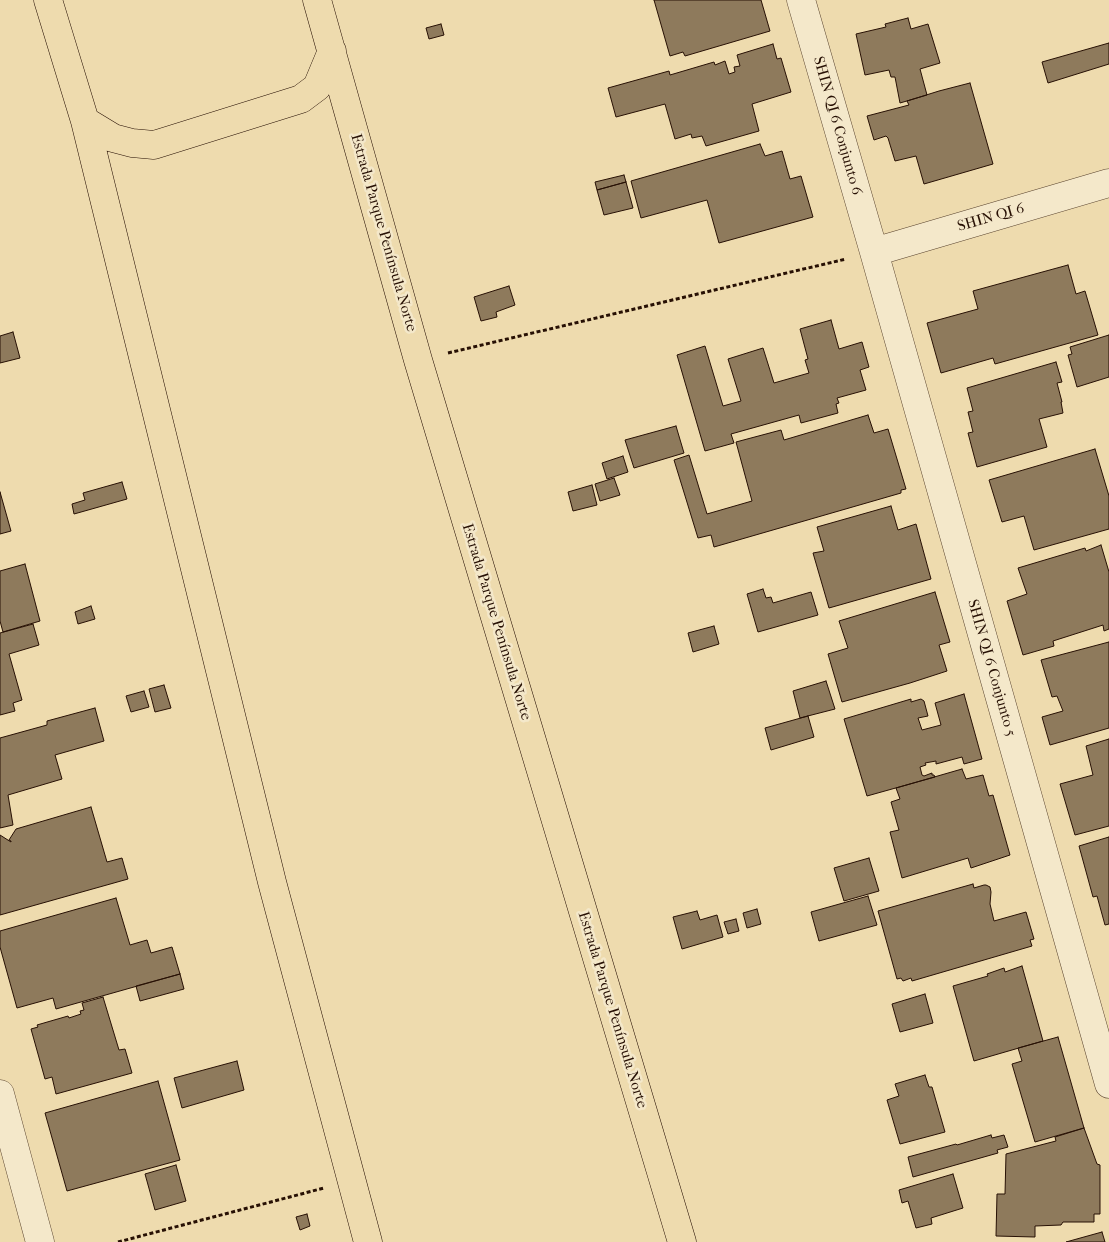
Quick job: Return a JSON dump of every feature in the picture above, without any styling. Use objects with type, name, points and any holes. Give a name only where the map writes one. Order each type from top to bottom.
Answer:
[{"type":"main road","points":[[48,0],[85,121],[272,882],[368,1242]]},
{"type":"main road","name":"Estrada Parque Península Norte","points":[[317,0],[418,360],[682,1242]]},
{"type":"main road","points":[[85,121],[114,138],[132,144],[154,144],[301,98],[317,87],[332,51]]},
{"type":"street","name":"SHIN QI 6 Conjunto 6","points":[[801,0],[874,252]]},
{"type":"street","name":"SHIN QI 6","points":[[874,252],[1109,183]]},
{"type":"street","name":"SHIN QI 6 Conjunto 5","points":[[874,252],[1109,1084]]},
{"type":"street","points":[[0,1094],[40,1242]]},
{"type":"path","points":[[418,360],[874,252]]},
{"type":"path","points":[[118,1242],[351,1180]]},
{"type":"building","points":[[654,0],[761,0],[770,31],[685,56],[683,52],[670,56]]},
{"type":"building","points":[[908,18],[911,29],[928,24],[940,63],[920,69],[927,95],[900,103],[895,77],[891,77],[889,70],[865,75],[856,34],[886,27],[885,24]]},
{"type":"building","points":[[441,24],[444,35],[429,39],[426,28]]},
{"type":"building","points":[[1109,43],[1109,64],[1048,83],[1042,62]]},
{"type":"building","points":[[773,44],[777,59],[781,58],[791,92],[752,104],[759,131],[706,146],[702,136],[692,138],[691,134],[675,139],[665,104],[616,117],[608,88],[669,71],[670,75],[714,62],[715,65],[725,61],[729,74],[735,72],[734,67],[740,66],[737,55]]},
{"type":"building","points":[[970,83],[993,164],[924,184],[916,156],[895,161],[886,136],[874,140],[867,116],[909,105],[907,101]]},
{"type":"building","points":[[760,144],[765,156],[782,151],[790,179],[801,176],[813,217],[719,243],[707,200],[641,218],[631,181]]},
{"type":"building","points":[[624,175],[626,182],[597,190],[595,182]]},
{"type":"building","points":[[626,182],[633,208],[604,215],[597,190]]},
{"type":"building","points":[[1068,265],[1076,294],[1085,291],[1098,335],[995,364],[993,358],[941,373],[927,323],[978,309],[973,291]]},
{"type":"building","points":[[509,286],[515,305],[496,312],[497,317],[481,321],[474,297]]},
{"type":"building","points":[[831,320],[839,349],[862,342],[869,367],[860,370],[866,390],[837,398],[839,403],[836,404],[838,413],[801,423],[799,415],[731,434],[734,443],[705,451],[677,355],[705,346],[723,406],[741,401],[728,359],[763,348],[774,383],[809,373],[805,360],[808,359],[800,329]]},
{"type":"building","points":[[13,332],[20,358],[0,363],[0,336]]},
{"type":"building","points":[[1109,335],[1109,377],[1077,387],[1068,355],[1072,354],[1070,347]]},
{"type":"building","points":[[1056,362],[1062,382],[1057,383],[1063,413],[1039,419],[1047,447],[977,467],[968,433],[973,432],[968,412],[973,411],[967,388]]},
{"type":"building","points":[[868,415],[874,433],[888,429],[906,489],[901,490],[901,493],[714,547],[711,535],[698,538],[674,460],[689,455],[707,514],[752,501],[736,442],[781,430],[784,440]]},
{"type":"building","points":[[676,426],[684,453],[634,468],[625,440]]},
{"type":"building","points":[[1095,449],[1109,496],[1109,529],[1034,550],[1024,516],[1002,522],[989,480]]},
{"type":"building","points":[[623,456],[628,472],[607,479],[602,463]]},
{"type":"building","points":[[614,478],[620,495],[600,501],[595,484]]},
{"type":"building","points":[[122,482],[127,499],[74,514],[72,504],[85,500],[83,493]]},
{"type":"building","points":[[592,485],[597,505],[573,511],[568,492]]},
{"type":"building","points":[[0,492],[11,531],[0,534]]},
{"type":"building","points":[[891,506],[898,530],[916,524],[931,579],[829,608],[813,553],[824,551],[817,527]]},
{"type":"building","points":[[1101,545],[1109,572],[1109,629],[1104,631],[1103,625],[1053,641],[1054,646],[1023,655],[1007,601],[1027,594],[1018,568],[1085,548],[1086,551]]},
{"type":"building","points":[[25,564],[40,621],[3,632],[0,621],[0,571]]},
{"type":"building","points":[[763,589],[766,598],[771,597],[773,603],[811,592],[818,615],[758,632],[747,594]]},
{"type":"building","points":[[935,592],[950,642],[939,645],[947,671],[842,702],[828,654],[848,648],[839,621]]},
{"type":"building","points":[[91,606],[95,619],[78,624],[75,612]]},
{"type":"building","points":[[33,624],[39,645],[9,654],[22,700],[13,703],[15,711],[0,715],[0,633]]},
{"type":"building","points":[[714,626],[719,644],[693,652],[688,633]]},
{"type":"building","points":[[1109,642],[1109,728],[1050,745],[1042,717],[1063,711],[1057,696],[1052,697],[1041,660]]},
{"type":"building","points":[[826,681],[835,709],[800,718],[793,691]]},
{"type":"building","points":[[164,685],[171,708],[155,712],[149,689]]},
{"type":"building","points":[[144,691],[149,707],[131,712],[126,696]]},
{"type":"building","points":[[964,694],[982,759],[964,764],[962,757],[936,764],[936,761],[925,763],[926,765],[920,767],[922,775],[932,773],[935,777],[867,796],[844,719],[911,699],[911,702],[921,699],[924,701],[928,716],[918,718],[922,730],[941,725],[935,703]]},
{"type":"building","points":[[95,708],[104,741],[55,755],[62,779],[8,795],[13,825],[0,828],[0,738],[47,725],[47,721]]},
{"type":"building","points":[[808,716],[814,737],[771,750],[765,728]]},
{"type":"building","points":[[1109,739],[1109,826],[1075,835],[1060,784],[1093,775],[1086,746]]},
{"type":"building","points":[[962,769],[966,779],[983,775],[989,796],[993,795],[1010,855],[971,868],[968,858],[902,878],[890,832],[899,830],[891,802],[900,799],[896,788]]},
{"type":"building","points":[[91,807],[107,862],[122,858],[128,879],[0,915],[0,835],[11,842],[9,840],[16,829]]},
{"type":"building","points":[[1109,837],[1109,924],[1105,925],[1097,896],[1093,897],[1079,846]]},
{"type":"building","points":[[869,858],[879,891],[844,901],[834,868]]},
{"type":"building","points":[[973,884],[974,888],[984,885],[990,887],[990,904],[994,921],[1026,912],[1034,939],[1030,940],[1032,946],[912,981],[911,978],[903,981],[901,978],[897,979],[878,911]]},
{"type":"building","points":[[868,896],[877,925],[819,941],[811,912]]},
{"type":"building","points":[[116,898],[130,945],[147,940],[151,953],[172,947],[180,974],[56,1009],[53,998],[17,1008],[0,947],[0,931]]},
{"type":"building","points":[[757,909],[761,924],[747,928],[743,913]]},
{"type":"building","points":[[697,911],[700,920],[717,915],[723,937],[682,949],[673,917]]},
{"type":"building","points":[[736,919],[739,931],[728,934],[724,922]]},
{"type":"building","points":[[1022,966],[1043,1041],[974,1061],[953,986],[988,976],[987,974],[1004,968],[1005,972]]},
{"type":"building","points":[[180,974],[184,989],[140,1001],[136,986]]},
{"type":"building","points":[[925,994],[933,1023],[900,1032],[892,1004]]},
{"type":"building","points":[[103,997],[119,1050],[125,1049],[132,1073],[56,1094],[52,1077],[45,1079],[31,1029],[38,1027],[37,1025],[81,1014],[80,1011],[84,1010],[82,1003]]},
{"type":"building","points":[[1058,1037],[1084,1128],[1035,1142],[1012,1064],[1022,1061],[1018,1048]]},
{"type":"building","points":[[237,1061],[244,1090],[182,1108],[174,1078]]},
{"type":"building","points":[[925,1075],[929,1087],[932,1087],[945,1132],[900,1144],[887,1100],[899,1096],[895,1084]]},
{"type":"building","points":[[158,1081],[180,1160],[67,1191],[45,1113]]},
{"type":"building","points":[[1084,1128],[1097,1164],[1100,1165],[1100,1214],[1094,1214],[1094,1222],[1063,1222],[1061,1225],[1035,1226],[1035,1237],[996,1236],[997,1194],[1005,1194],[1006,1154],[1056,1141],[1055,1137]]},
{"type":"building","points":[[991,1135],[992,1138],[1004,1135],[1008,1147],[997,1150],[998,1153],[913,1177],[908,1157]]},
{"type":"building","points":[[176,1165],[186,1201],[155,1210],[145,1174]]},
{"type":"building","points":[[953,1174],[963,1208],[931,1218],[932,1224],[916,1228],[908,1201],[902,1203],[899,1190]]},
{"type":"building","points":[[307,1214],[310,1226],[300,1230],[296,1217]]},
{"type":"building","points":[[1102,1232],[1105,1242],[1066,1242]]}]
